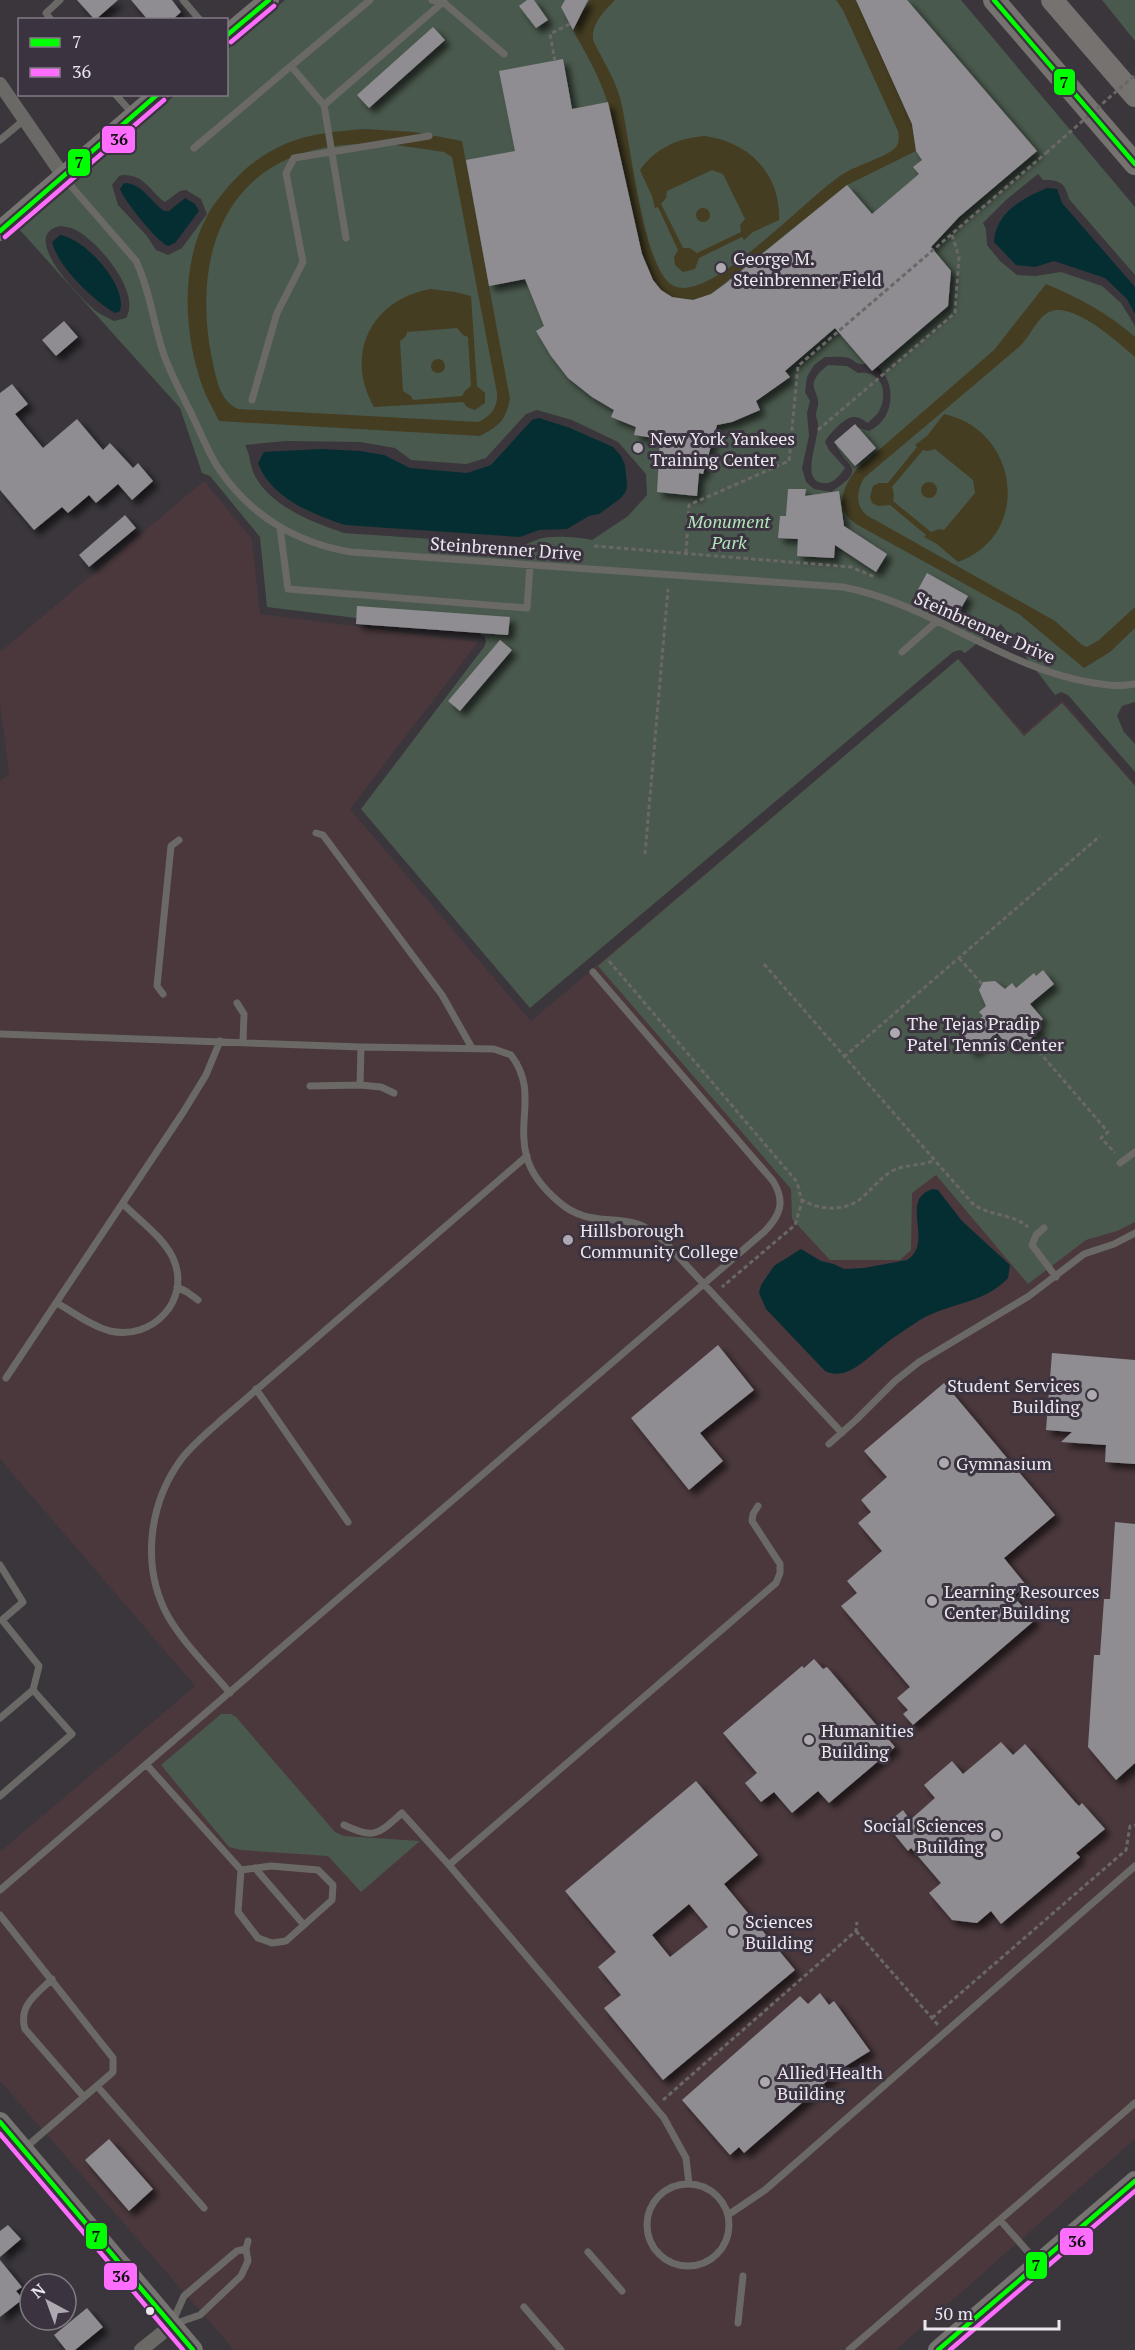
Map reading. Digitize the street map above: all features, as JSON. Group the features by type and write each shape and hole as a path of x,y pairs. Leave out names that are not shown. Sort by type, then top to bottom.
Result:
{"main road":[{"path":"994,0 1135,164"},
{"path":"1052,0 1135,96"}],"street":[{"path":"228,34 269,0"},
{"path":"0,84 64,177"},
{"path":"0,231 157,96"},
{"path":"0,2122 194,2350"},
{"path":"939,2350 1134,2182"},
{"path":"141,2350 172,2325"}],"lane":[{"path":"50,18 46,13 60,0"},
{"path":"183,0 198,18"},
{"path":"194,148 370,0"},
{"path":"432,0 443,1 504,54"},
{"path":"324,105 443,1"},
{"path":"291,66 324,105 346,238"},
{"path":"117,96 135,116"},
{"path":"0,140 24,120"},
{"path":"252,400 277,313 303,262 286,173 294,158 429,136"},
{"name":"Steinbrenner Drive","path":"64,177 136,261 142,274 162,351 218,468 261,516 280,528 322,547 351,552 843,587 894,602 1025,664 1064,678 1106,685 1135,684"},
{"path":"280,528 288,590 527,608 530,565"},
{"path":"902,652 936,622"},
{"path":"316,833 323,835 442,995 472,1048"},
{"path":"163,994 157,986 171,846 179,840"},
{"path":"0,1890 770,1227 781,1206 780,1193 773,1181 593,972"},
{"path":"237,1003 244,1014 243,1042"},
{"path":"0,1034 361,1047 472,1048 494,1049 511,1055 521,1071 526,1089 527,1156 538,1179 561,1204 581,1216 631,1222 652,1231 842,1433"},
{"path":"6,1378 206,1076 220,1041"},
{"path":"360,1085 361,1047"},
{"path":"310,1086 360,1085 381,1087 394,1093"},
{"path":"1121,1162 1135,1152"},
{"path":"230,1693 183,1639 162,1603 153,1574 153,1532 158,1507 181,1460 193,1446 256,1389 527,1156"},
{"path":"57,1303 109,1331 126,1332 143,1329 157,1322 170,1309 177,1287 177,1272 172,1256 123,1204"},
{"path":"1044,1228 1036,1235 1032,1245 1056,1277"},
{"path":"829,1444 895,1381 914,1367 1029,1296 1092,1250 1114,1244 1135,1233"},
{"path":"177,1287 198,1300"},
{"path":"256,1389 348,1522"},
{"path":"449,1865 776,1583 780,1573 780,1564 772,1549 753,1526 753,1514 758,1506"},
{"path":"0,1565 22,1602 2,1620 39,1666 33,1690 0,1718"},
{"path":"0,1796 72,1734 33,1690"},
{"path":"146,1764 241,1870 238,1912 258,1938 272,1943 286,1941 332,1900 333,1885 318,1870 271,1866 241,1870"},
{"path":"344,1825 361,1833 380,1833 402,1812 664,2118 686,2158 689,2184"},
{"path":"728,2215 765,2190 1135,1866"},
{"path":"255,1868 304,1924"},
{"path":"0,1915 113,2058 113,2072 23,2149"},
{"path":"52,1978 26,2006 22,2018 25,2029 84,2097"},
{"path":"97,2086 204,2208"},
{"path":"849,2350 1135,2103"},
{"path":"689,2184 702,2186 714,2193 728,2215 729,2228 726,2241 708,2260 695,2265 682,2265 669,2261 658,2253 647,2228 651,2208 664,2192 676,2186 689,2184"},
{"path":"1000,2220 1039,2264"},
{"path":"172,2325 200,2315 218,2301 241,2276 248,2261 246,2249 248,2241"},
{"path":"172,2325 184,2295 237,2251 246,2249"},
{"path":"588,2252 622,2291"},
{"path":"738,2323 743,2276"},
{"path":"524,2307 561,2350"}],"path":[{"path":"555,61 550,34 570,24"},
{"path":"686,553 689,505 789,461 798,366 1135,75"},
{"path":"818,430 956,313 959,257 952,235"},
{"path":"594,546 851,567 874,578"},
{"path":"645,854 668,589"},
{"path":"844,1057 1100,836"},
{"path":"959,958 982,984"},
{"path":"764,964 977,1208 1015,1218 1036,1235"},
{"path":"1029,1041 1108,1132 1101,1138 1121,1162"},
{"path":"801,1199 819,1208 843,1206 857,1201 890,1172 903,1166 934,1160"},
{"path":"932,2018 1126,1850 1130,1826 1135,1825"},
{"path":"655,2108 856,1931 857,1922"},
{"path":"856,1931 945,2032"}],"shaded area":[{"name":"Hillsborough Community College","path":"204,481 252,539 260,614 478,642 350,809 531,1021 959,659 1024,733 1062,700 1135,784 1135,2139 896,2350 234,2350 0,2081 0,1852 195,1686 0,1459 0,781 9,774 0,702 0,652"}],"green space":[{"name":"Monument Park","path":"285,0 961,0 1135,207 1135,275 1069,199 1066,189 1060,183 1043,180 1038,174 1007,199 983,223 986,229 987,245 1000,261 1017,275 1036,276 1061,272 1102,286 1121,303 1135,326 1135,702 1122,706 1117,716 1124,732 1135,744 1135,772 1068,695 1061,692 1055,695 1001,624 965,653 960,650 953,652 530,1008 361,809 484,647 485,637 478,633 267,607 260,537 210,476 202,473 180,408 19,229 174,96 228,96 228,49","holes":["119,176 137,178 147,184 165,202 180,191 186,190 201,199 207,214 182,248 168,255 156,250 147,236 118,205 112,185","60,226 72,228 83,235 105,255 115,268 128,295 129,307 126,318 114,321 97,312 79,295 57,268 49,254 46,242 49,232","825,357 849,358 859,364 875,365 885,375 891,393 888,411 877,426 869,431 854,426 835,442 852,472 850,477 831,492 814,489 806,482 802,468 809,436 807,413 810,401 805,392 807,377 814,365","537,410 572,420 618,442 646,474 647,495 628,516 592,540 551,537 521,545 344,533 319,524 282,505 262,487 255,476 245,445 286,441 360,442 395,448 411,460 466,464 486,458 526,414"]},
{"path":"1102,0 1135,0 1135,41"},
{"path":"828,365 847,366 858,373 873,375 882,385 883,398 878,413 868,423 857,417 849,418 839,425 827,439 825,442 829,450 845,468 829,483 822,483 812,475 811,467 818,431 816,415 818,403 814,382 819,373"},
{"name":"The Tejas Pradip Patel Tennis Center","path":"958,659 1024,736 1062,703 1135,786 1135,1222 1117,1231 1086,1240 1028,1284 936,1175 912,1193 911,1250 900,1260 830,1260 792,1219 791,1189 598,966"},
{"path":"221,1714 231,1714 236,1717 335,1832 344,1836 420,1841 361,1892 328,1856 241,1850 229,1847 161,1765"}],"sand":[{"path":"590,0 615,0 596,23 593,40 612,76 620,98 638,199 653,253 662,273 672,285 689,287 711,279 736,263 834,181 850,170 886,154 897,146 898,131 843,10 836,0 855,0 858,4 912,124 916,151 847,185 711,294 692,300 672,297 660,289 651,276 643,256 607,101 573,30"},
{"path":"365,129 414,132 462,141 510,399 501,422 480,436 219,421 205,392 192,347 188,302 192,258 208,214 233,181 268,152 305,137","holes":["382,143 444,152 452,157 497,393 495,407 490,414 478,422 238,409 226,400 219,387 212,359 207,326 206,293 210,261 219,231 233,204 254,181 280,163 322,148"]},
{"path":"705,136 735,145 759,163 774,188 779,220 753,232 744,240 742,237 699,258 695,269 683,272 675,265 674,257 678,250 658,207 655,208 640,170 646,162 668,145","holes":["712,170 723,174 745,219 740,225 741,232 697,253 690,248 683,248 661,204 666,198 667,191"]},
{"path":"700,208 706,208 710,215 706,222 700,222 696,218 696,212"},
{"path":"1046,284 1093,307 1125,328 1135,337 1135,357 1088,320 1067,311 1050,311 1040,319 1019,347 864,478 858,498 860,508 868,516 1055,621 1087,647 1099,640 1135,607 1135,628 1110,652 1084,668 1019,614 856,524 843,508 844,490 857,469 994,350"},
{"path":"430,289 471,296 477,386 485,393 485,403 475,410 467,407 463,402 374,407 365,387 362,368 363,350 378,317 409,295","holes":["457,328 468,337 471,386 462,396 413,400 403,391 400,341 407,332"]},
{"path":"435,359 441,359 445,366 441,373 435,373 431,369 431,363"},
{"path":"944,414 969,424 988,440 1001,461 1007,484 1006,508 998,530 982,549 958,562 937,544 924,537 926,535 890,505 878,506 872,503 870,497 873,486 888,483 917,447 915,445 927,436","holes":["935,449 973,480 975,493 944,530 931,532 893,501 892,487 923,450"]},
{"path":"926,482 932,482 937,490 935,496 926,498 921,493 921,487"}],"water":[{"path":"124,183 141,189 164,211 169,211 185,198 195,204 199,211 175,243 168,246 149,229 128,202 120,189"},
{"path":"1047,188 1057,189 1062,203 1135,287 1135,314 1127,299 1105,278 1054,261 1035,267 1016,265 994,242 999,223 1005,215 1020,202"},
{"path":"60,235 81,244 102,264 117,289 121,300 120,311 115,313 106,307 78,282 61,262 52,242"},
{"path":"539,418 570,428 613,447 625,465 627,485 621,498 599,514 589,516 567,529 539,530 520,537 345,525 319,516 294,503 272,486 258,463 264,452 322,449 384,455 410,468 467,473 491,465 532,420"},
{"path":"933,1189 938,1190 962,1221 1010,1265 1008,1278 987,1294 925,1317 857,1367 833,1374 825,1371 766,1309 759,1293 761,1285 774,1266 801,1249 821,1261 844,1269 864,1268 907,1260 915,1252 918,1243 918,1202 923,1194"}],"building":[{"path":"77,0 118,0 97,18 93,18"},
{"path":"131,0 172,0 181,12 174,18 146,18"},
{"path":"527,0 534,0 548,20 536,28 519,6"},
{"path":"565,0 588,0 573,30 561,7"},
{"path":"856,0 907,0 1037,151 959,217 931,247 951,271 948,306 872,371 835,328 785,371 790,377 756,401 760,410 732,422 717,425 703,474 699,473 697,496 657,492 660,439 634,435 636,427 611,417 614,410 592,397 568,378 536,331 544,326 525,279 489,286 466,160 515,151 499,71 563,59 572,109 608,102 642,254 653,280 661,290 672,297 693,300 711,294 725,284 847,185 872,214 919,174 913,167 922,160 916,151 912,124"},
{"path":"433,27 445,40 369,108 357,95"},
{"path":"64,321 78,337 56,356 42,340"},
{"path":"12,384 28,404 15,414 43,448 77,419 103,450 110,443 133,468 138,463 153,481 132,500 118,484 96,503 89,495 68,513 62,507 34,530 0,490 0,393"},
{"path":"855,424 876,448 855,466 834,442"},
{"path":"788,489 806,489 805,496 839,491 844,526 887,554 876,572 835,545 834,558 797,556 798,539 778,538 780,516 786,516"},
{"path":"125,515 136,528 89,567 79,555"},
{"path":"927,573 968,596 955,619 915,595"},
{"path":"357,606 510,617 508,635 356,624"},
{"path":"500,640 512,650 460,711 448,701"},
{"path":"1043,970 1054,984 1030,1004 1043,1019 1037,1024 1041,1029 1021,1048 1016,1042 1010,1048 997,1033 973,1053 959,1037 983,1016 979,1012 986,1006 979,990 983,982 995,981 1005,989 1012,983 1016,988 1034,973 1036,976"},
{"path":"718,1345 754,1390 700,1433 723,1461 689,1490 631,1418"},
{"name":"Student Services Building","path":"1052,1353 1135,1360 1135,1464 1105,1462 1106,1445 1061,1442 1072,1432 1046,1430"},
{"name":"Learning Resources Center Building","path":"944,1383 1055,1515 1004,1558 1026,1585 1013,1596 1035,1620 913,1725 903,1714 908,1710 897,1698 910,1687 841,1606 857,1593 847,1581 882,1551 858,1523 871,1512 861,1500 887,1477 864,1451"},
{"path":"1115,1522 1135,1524 1135,1763 1116,1780 1088,1747 1094,1655 1100,1655 1104,1599 1110,1599"},
{"name":"Humanities Building","path":"814,1659 823,1669 827,1667 895,1747 829,1803 818,1791 792,1813 774,1792 761,1802 745,1783 757,1773 723,1733 802,1666 804,1668"},
{"name":"Social Sciences Building","path":"1001,1742 1013,1755 1025,1744 1075,1802 1079,1806 1082,1803 1105,1829 1076,1853 1080,1857 1001,1924 991,1911 977,1923 952,1920 929,1893 941,1883 911,1848 908,1851 886,1824 903,1810 910,1820 935,1798 924,1785 952,1761 963,1774"},
{"name":"Sciences Building","path":"696,1781 758,1855 724,1884 795,1970 663,2080 604,2008 621,1995 598,1967 616,1952 565,1891","holes":["689,1904 708,1927 670,1957 652,1935"]},
{"name":"Allied Health Building","path":"820,1993 829,2005 834,2001 870,2051 841,2069 744,2153 739,2147 730,2155 682,2100 800,1996 808,2004"},
{"path":"109,2139 153,2189 129,2211 85,2160"},
{"path":"8,2225 21,2239 0,2257 0,2231"},
{"path":"0,2260 18,2282 16,2291 18,2303 0,2317"},
{"path":"87,2308 103,2327 75,2350 66,2350 54,2335 58,2332 78,2332 78,2315"}],"transit line":[{"name":"7","path":"228,34 269,0"},
{"name":"7","path":"994,0 1135,164"},
{"name":"36","path":"231,42 274,6"},
{"name":"7","path":"0,231 156,96"},
{"name":"36","path":"5,237 164,100"},
{"name":"7","path":"0,2122 193,2350"},
{"name":"36","path":"0,2134 183,2350"},
{"name":"7","path":"938,2350 1135,2181"},
{"name":"36","path":"950,2350 1135,2191"}],"place":[{"name":"George M. Steinbrenner Field","path":"721,268"},
{"name":"New York Yankees Training Center","path":"638,448"},
{"name":"The Tejas Pradip Patel Tennis Center","path":"895,1033"},
{"name":"Hillsborough Community College","path":"568,1240"},
{"name":"Student Services Building","path":"1092,1395"},
{"name":"Gymnasium","path":"944,1463"},
{"name":"Learning Resources Center Building","path":"932,1601"},
{"name":"Humanities Building","path":"809,1740"},
{"name":"Social Sciences Building","path":"996,1835"},
{"name":"Sciences Building","path":"733,1931"},
{"name":"Allied Health Building","path":"765,2082"}]}
